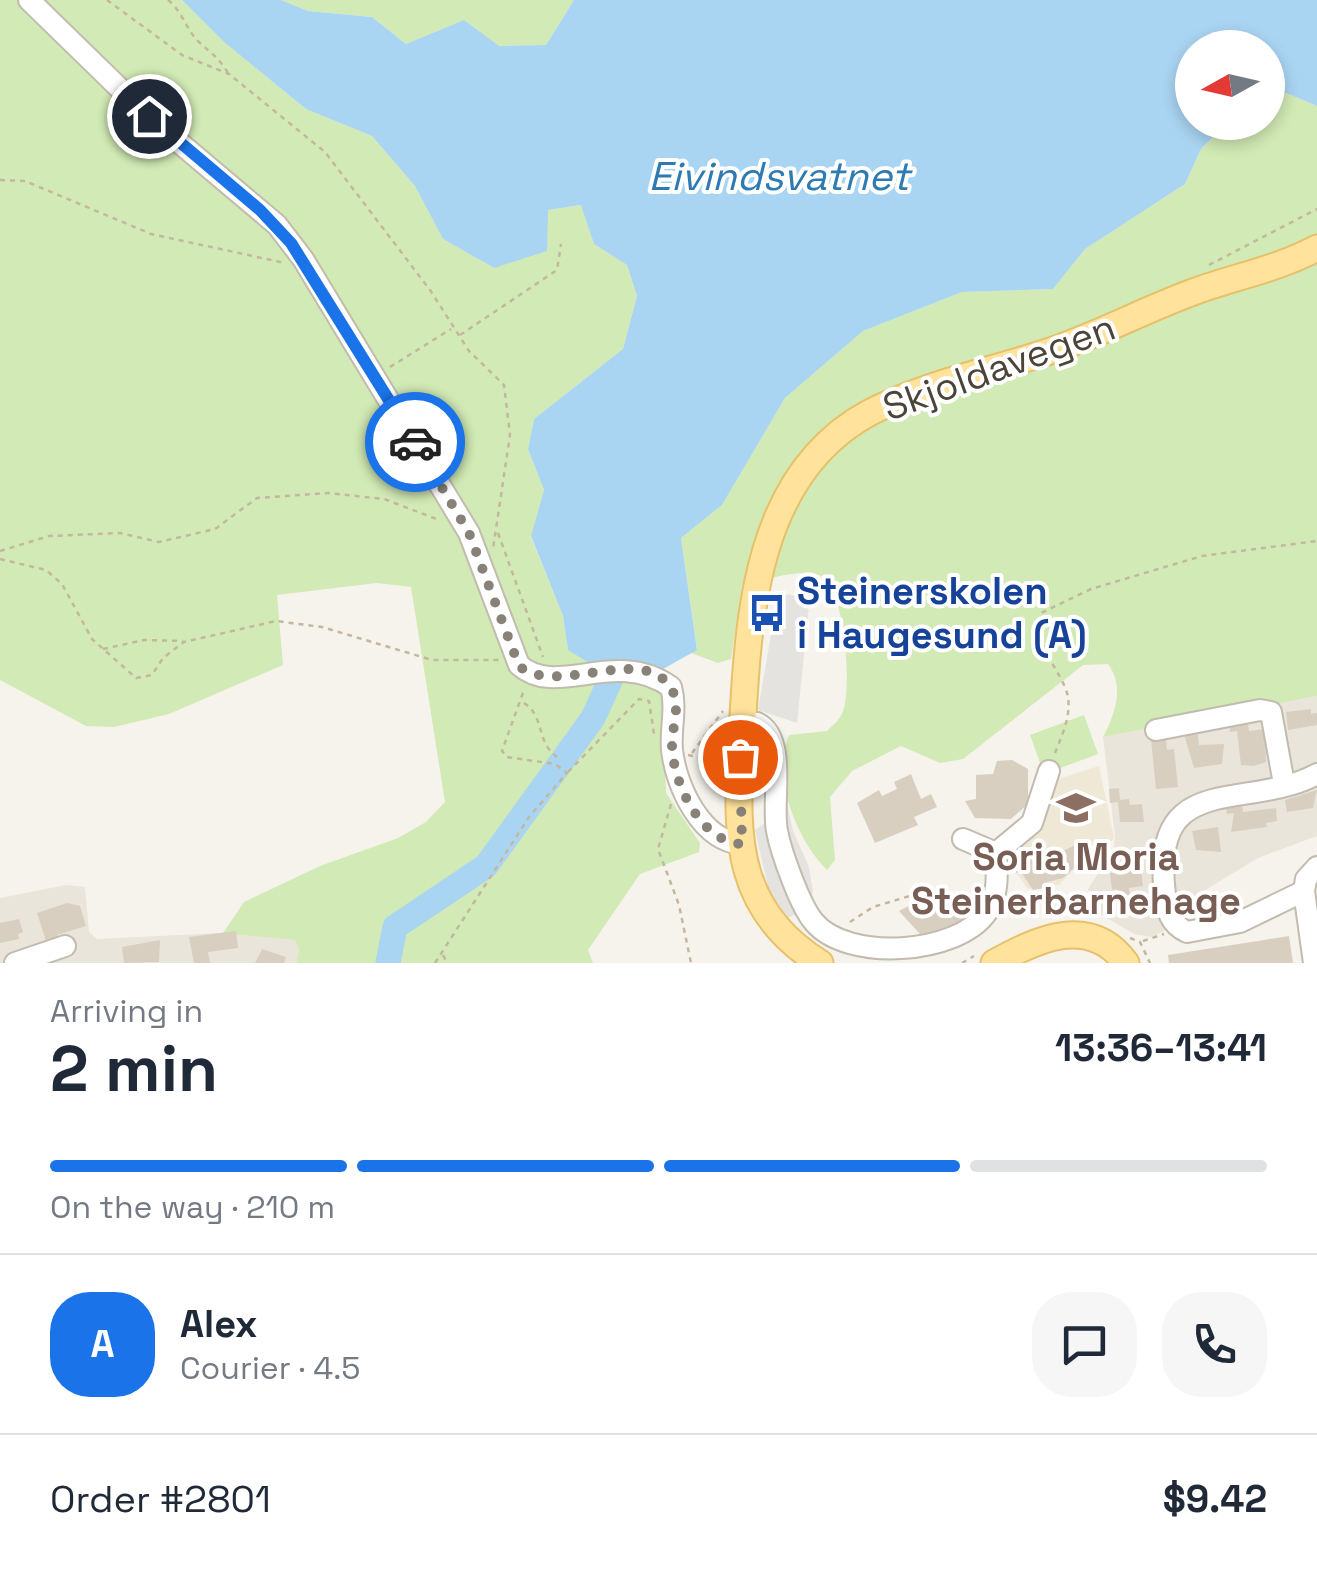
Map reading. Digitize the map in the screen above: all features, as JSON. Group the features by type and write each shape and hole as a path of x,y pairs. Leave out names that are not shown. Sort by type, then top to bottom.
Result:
{"main road":[{"name":"Skjoldavegen","path":"820,963 788,941 760,908 736,844 736,713 758,573 766,544 808,466 847,426 896,401 1079,341 1195,291 1274,268 1317,248"},
{"path":"994,963 1042,938 1080,934 1133,953"}],"street":[{"path":"30,0 149,116 276,225 306,263 469,533 520,664 548,678 624,668 658,678 672,687 676,704 674,757 679,779 706,828 736,844"},
{"path":"1156,730 1260,710 1271,712 1284,784"},
{"path":"736,713 758,723 770,736 777,833 811,919 834,936 881,948 934,944 956,938 988,912 994,896 996,853 1032,823 1049,771"},
{"path":"1176,926 1167,908 1164,858 1170,832 1183,811 1209,799 1317,774"},
{"path":"963,840 996,853"},
{"path":"1153,864 1160,911 1176,926 1206,931 1240,922 1304,891"},
{"path":"1314,963 1304,891 1306,879 1317,867"},
{"path":"16,963 65,946"}],"path":[{"path":"107,0 182,56 229,74 324,152 430,290 458,336 504,385 510,435 498,532 485,577"},
{"path":"168,0 179,9 197,40 217,53 229,74"},
{"path":"0,180 26,181 152,234 270,261 306,263"},
{"path":"1208,266 1317,209"},
{"path":"458,336 556,270 561,244"},
{"path":"376,376 452,328"},
{"path":"0,551 48,536 120,533 159,542 215,529 257,498 328,493 384,499 440,520"},
{"path":"498,532 548,678"},
{"path":"1049,771 1068,718 1068,702 1040,634 1041,613 1092,589 1202,556 1317,542"},
{"path":"0,559 46,570 62,584 92,639 127,673 144,678 184,642"},
{"path":"103,650 144,640 184,642 261,623 290,622 432,660 520,664 522,702 502,751 508,758 555,764 566,773"},
{"path":"435,963 529,817 633,703 644,698 649,701 658,748 674,757"},
{"path":"522,702 539,719 546,748 556,756 555,764"},
{"path":"722,792 714,790 708,782 719,761 692,754 736,713"},
{"path":"679,779 658,849 679,905 691,963"},
{"path":"834,936 873,908 913,895"},
{"path":"1133,953 1176,926"},
{"path":"442,953 447,963"}],"shaded area":[{"path":"778,594 810,596 797,723 758,710"},
{"path":"1317,696 1317,836 1258,858 1202,892 1178,911 1171,927 1152,937 1134,934 1097,912 1088,889 1114,848 1115,836 1103,737"},
{"path":"758,733 785,794 793,831 809,867 813,892 806,909 788,918 769,891 755,830 765,823 766,767"},
{"name":"Soria Moria Steinerbarnehage","path":"1099,766 1114,838 1103,850 1085,858 1059,885 1028,889 1007,860 1033,837 1055,780"},
{"path":"66,885 85,887 89,932 97,939 240,932 295,940 299,949 296,963 0,963 0,898"}],"green space":[{"path":"0,0 182,0 224,42 306,109 372,136 415,186 443,239 494,268 547,210 582,205 594,244 627,265 637,296 623,349 534,419 528,449 544,490 531,537 563,616 568,650 663,669 666,793 700,843 699,852 640,874 588,950 593,963 296,963 299,949 295,940 223,933 244,902 320,866 398,838 426,822 445,802 411,587 377,583 277,595 283,665 169,714 114,727 86,726 0,680"},
{"path":"281,0 574,0 546,45 498,46 464,20 406,44 372,17 308,11"},
{"path":"1285,93 1317,106 1317,696 1103,737 1114,710 1116,682 1108,664 1083,665 963,759 940,763 901,746 852,771 830,797 835,860 827,870 797,825 783,770 789,735 827,731 842,714 846,662 835,597 828,582 810,573 742,585 731,659 718,663 691,653 697,649 681,538 722,505 785,398 863,331 962,292 1053,289 1085,249 1185,184 1201,149 1210,140 1285,140"},
{"path":"1084,715 1098,754 1044,774 1030,735"}],"water":[{"name":"Eivindsvatnet","path":"182,0 281,0 308,11 372,17 406,44 464,20 499,46 546,45 574,0 1317,0 1317,106 1285,93 1285,30 1175,30 1175,140 1210,140 1201,149 1185,184 1085,249 1053,289 962,292 863,331 785,398 722,505 681,538 697,650 663,669 631,663 596,667 568,650 563,616 531,536 544,490 528,449 534,419 623,349 637,296 627,265 594,244 581,205 548,210 547,251 494,268 443,239 415,186 372,136 306,109 224,42"}],"building":[{"path":"1311,709 1311,714 1317,713 1317,725 1288,730 1286,712"},
{"path":"1247,718 1249,731 1265,729 1266,762 1254,766 1241,765 1237,731 1230,732 1229,721"},
{"path":"1197,729 1199,745 1224,744 1222,764 1194,768 1183,731"},
{"path":"1166,738 1167,750 1174,749 1178,787 1156,789 1151,739"},
{"path":"1012,760 1028,769 1028,804 1011,819 975,818 965,801 976,799 976,775 993,774 997,761"},
{"path":"911,774 921,799 931,794 937,807 914,817 918,825 875,843 857,803 879,790 882,796 897,789 894,782"},
{"path":"1119,788 1120,800 1129,799 1130,805 1142,804 1144,822 1120,822 1118,802 1110,803 1109,789"},
{"path":"1317,790 1313,808 1287,812 1285,800"},
{"path":"1241,799 1243,812 1276,808 1277,821 1266,823 1267,827 1231,832 1234,813 1227,814 1225,802"},
{"path":"1218,827 1221,852 1196,850 1192,831"},
{"path":"1076,845 1085,858 1063,878 1044,883 1044,888 1033,890 1021,872 1016,873 1017,859 1033,854 1038,862"},
{"path":"1141,870 1143,886 1129,888 1130,895 1118,896 1117,889 1112,890 1110,873"},
{"path":"949,895 980,903 973,918 942,933 920,934 899,911 920,900 939,905"},
{"path":"67,903 80,906 86,926 57,935 60,943 48,947 37,913"},
{"path":"19,919 23,932 18,934 19,939 0,943 0,923"},
{"path":"236,931 238,948 208,952 210,963 194,963 189,937"},
{"path":"1289,936 1293,963 1169,963 1168,955"},
{"path":"160,940 159,962 124,963 122,947"},
{"path":"262,949 286,957 284,963 255,963"}],"waterway":[{"path":"388,963 395,927 486,866 593,718 614,672"}],"way so far":[{"path":"415,442 469,533 495,611 519,666 539,678 624,668 658,678 672,687 676,704 672,748 679,779 706,828 730,844 742,844 740,757"}],"place":[{"name":"Steinerskolen i Haugesund (A)","path":"767,613"},
{"name":"Soria Moria Steinerbarnehage","path":"1076,808"}],"route":[{"path":"149,116 260,210 291,243 318,279 415,442"}]}
